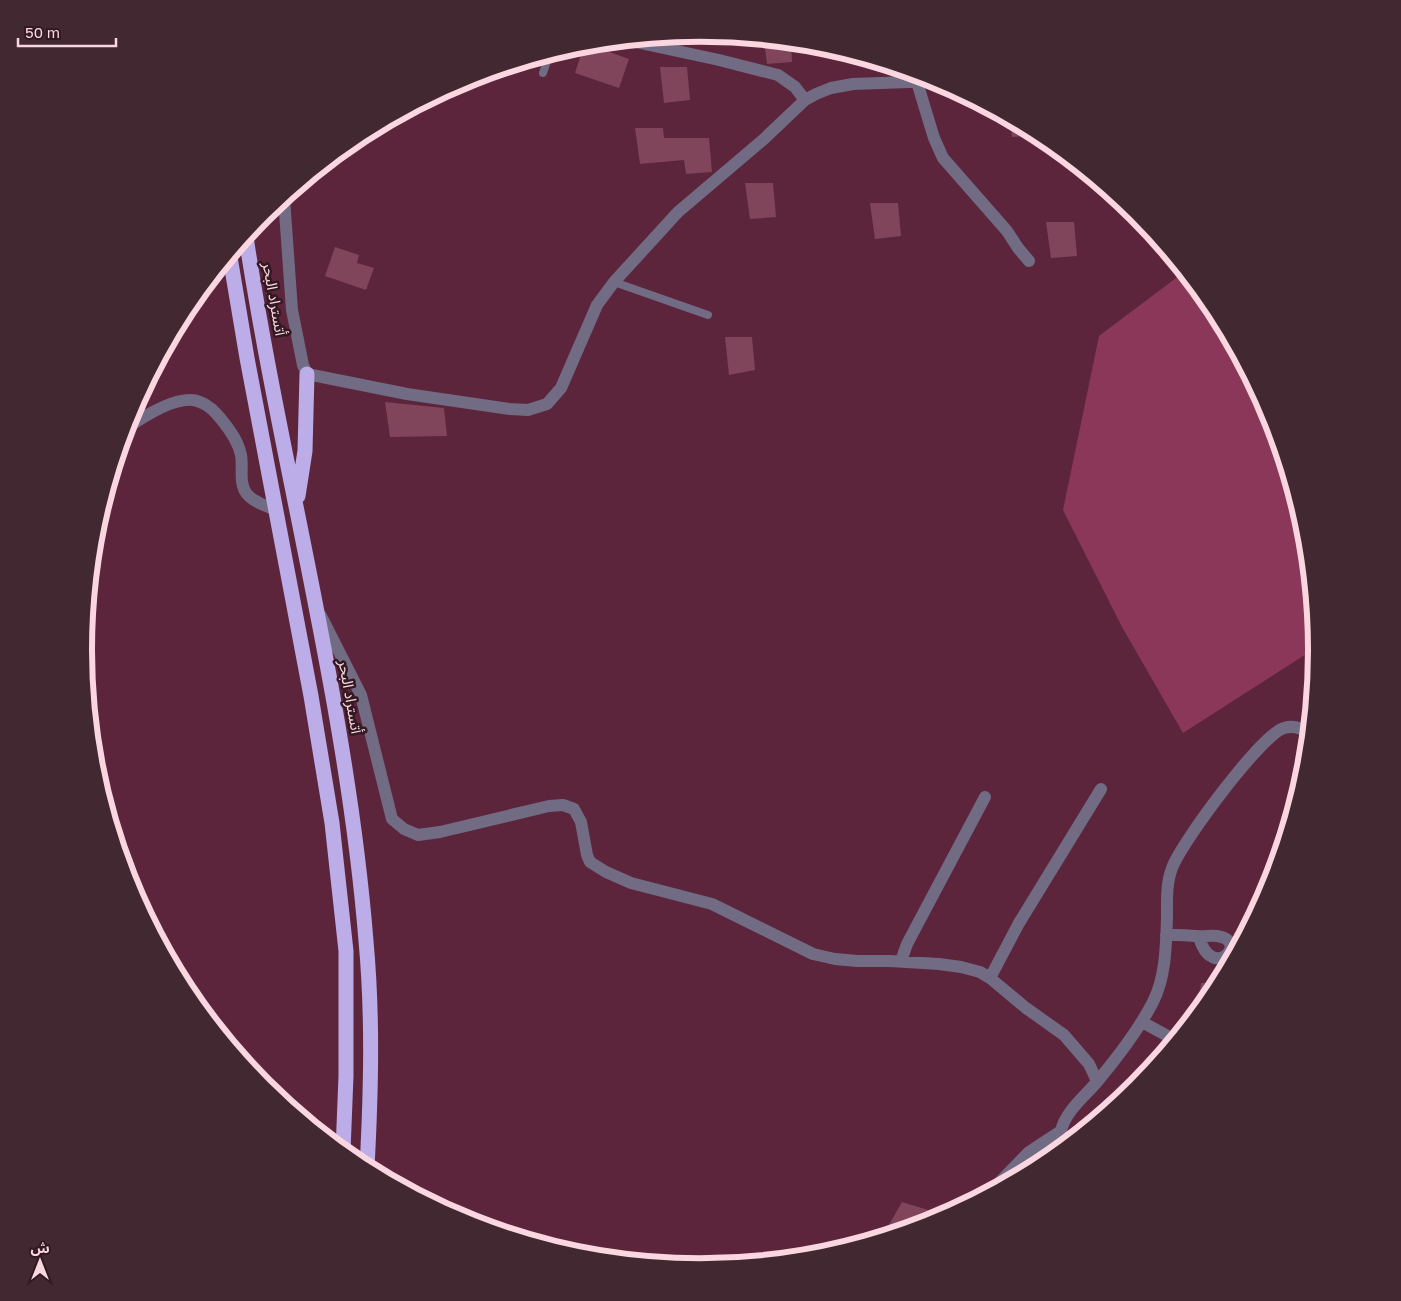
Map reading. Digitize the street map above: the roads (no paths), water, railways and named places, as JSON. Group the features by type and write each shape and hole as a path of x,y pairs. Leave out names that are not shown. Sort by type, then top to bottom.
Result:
{"highway":[{"name":"أتستراد البحر","path":"247,245 272,386 316,607 344,765 366,940 370,1005 371,1080 367,1159"},
{"path":"231,264 311,696 332,823 345,941 347,1032 343,1142"},
{"path":"296,507 304,451 307,374"}],"street":[{"path":"650,45 767,71 788,81 806,100"},
{"path":"285,208 292,310 300,356 307,374 407,394 528,410 547,404 562,388 597,305 614,282 678,212 764,139 806,100 831,88 853,84 915,82"},
{"path":"917,83 934,138 944,158 1008,231 1029,261"},
{"path":"138,421 147,415 188,399 200,402 212,410 232,432 241,454 242,486 249,496 257,503 276,510"},
{"path":"316,607 361,695 392,820 404,829 418,835 440,832 549,806 563,805 574,809 581,822 590,862 606,872 631,883 712,904 813,954 857,961 901,961 960,967 980,972 1026,1008 1064,1034 1088,1064 1098,1081"},
{"path":"1006,1176 1029,1152 1061,1131 1068,1115 1098,1081 1142,1022 1153,1001 1161,979 1166,936 1168,882 1172,867 1186,842 1203,817 1264,743 1276,732 1292,727 1303,730"},
{"path":"990,978 1019,923 1100,789"},
{"path":"901,961 907,944 985,797"},
{"path":"1166,936 1178,934 1199,937"},
{"path":"1142,1022 1170,1037"},
{"path":"1061,1131 1064,1138"}],"lane":[{"path":"543,73 546,62"},
{"path":"614,282 708,315"}]}
